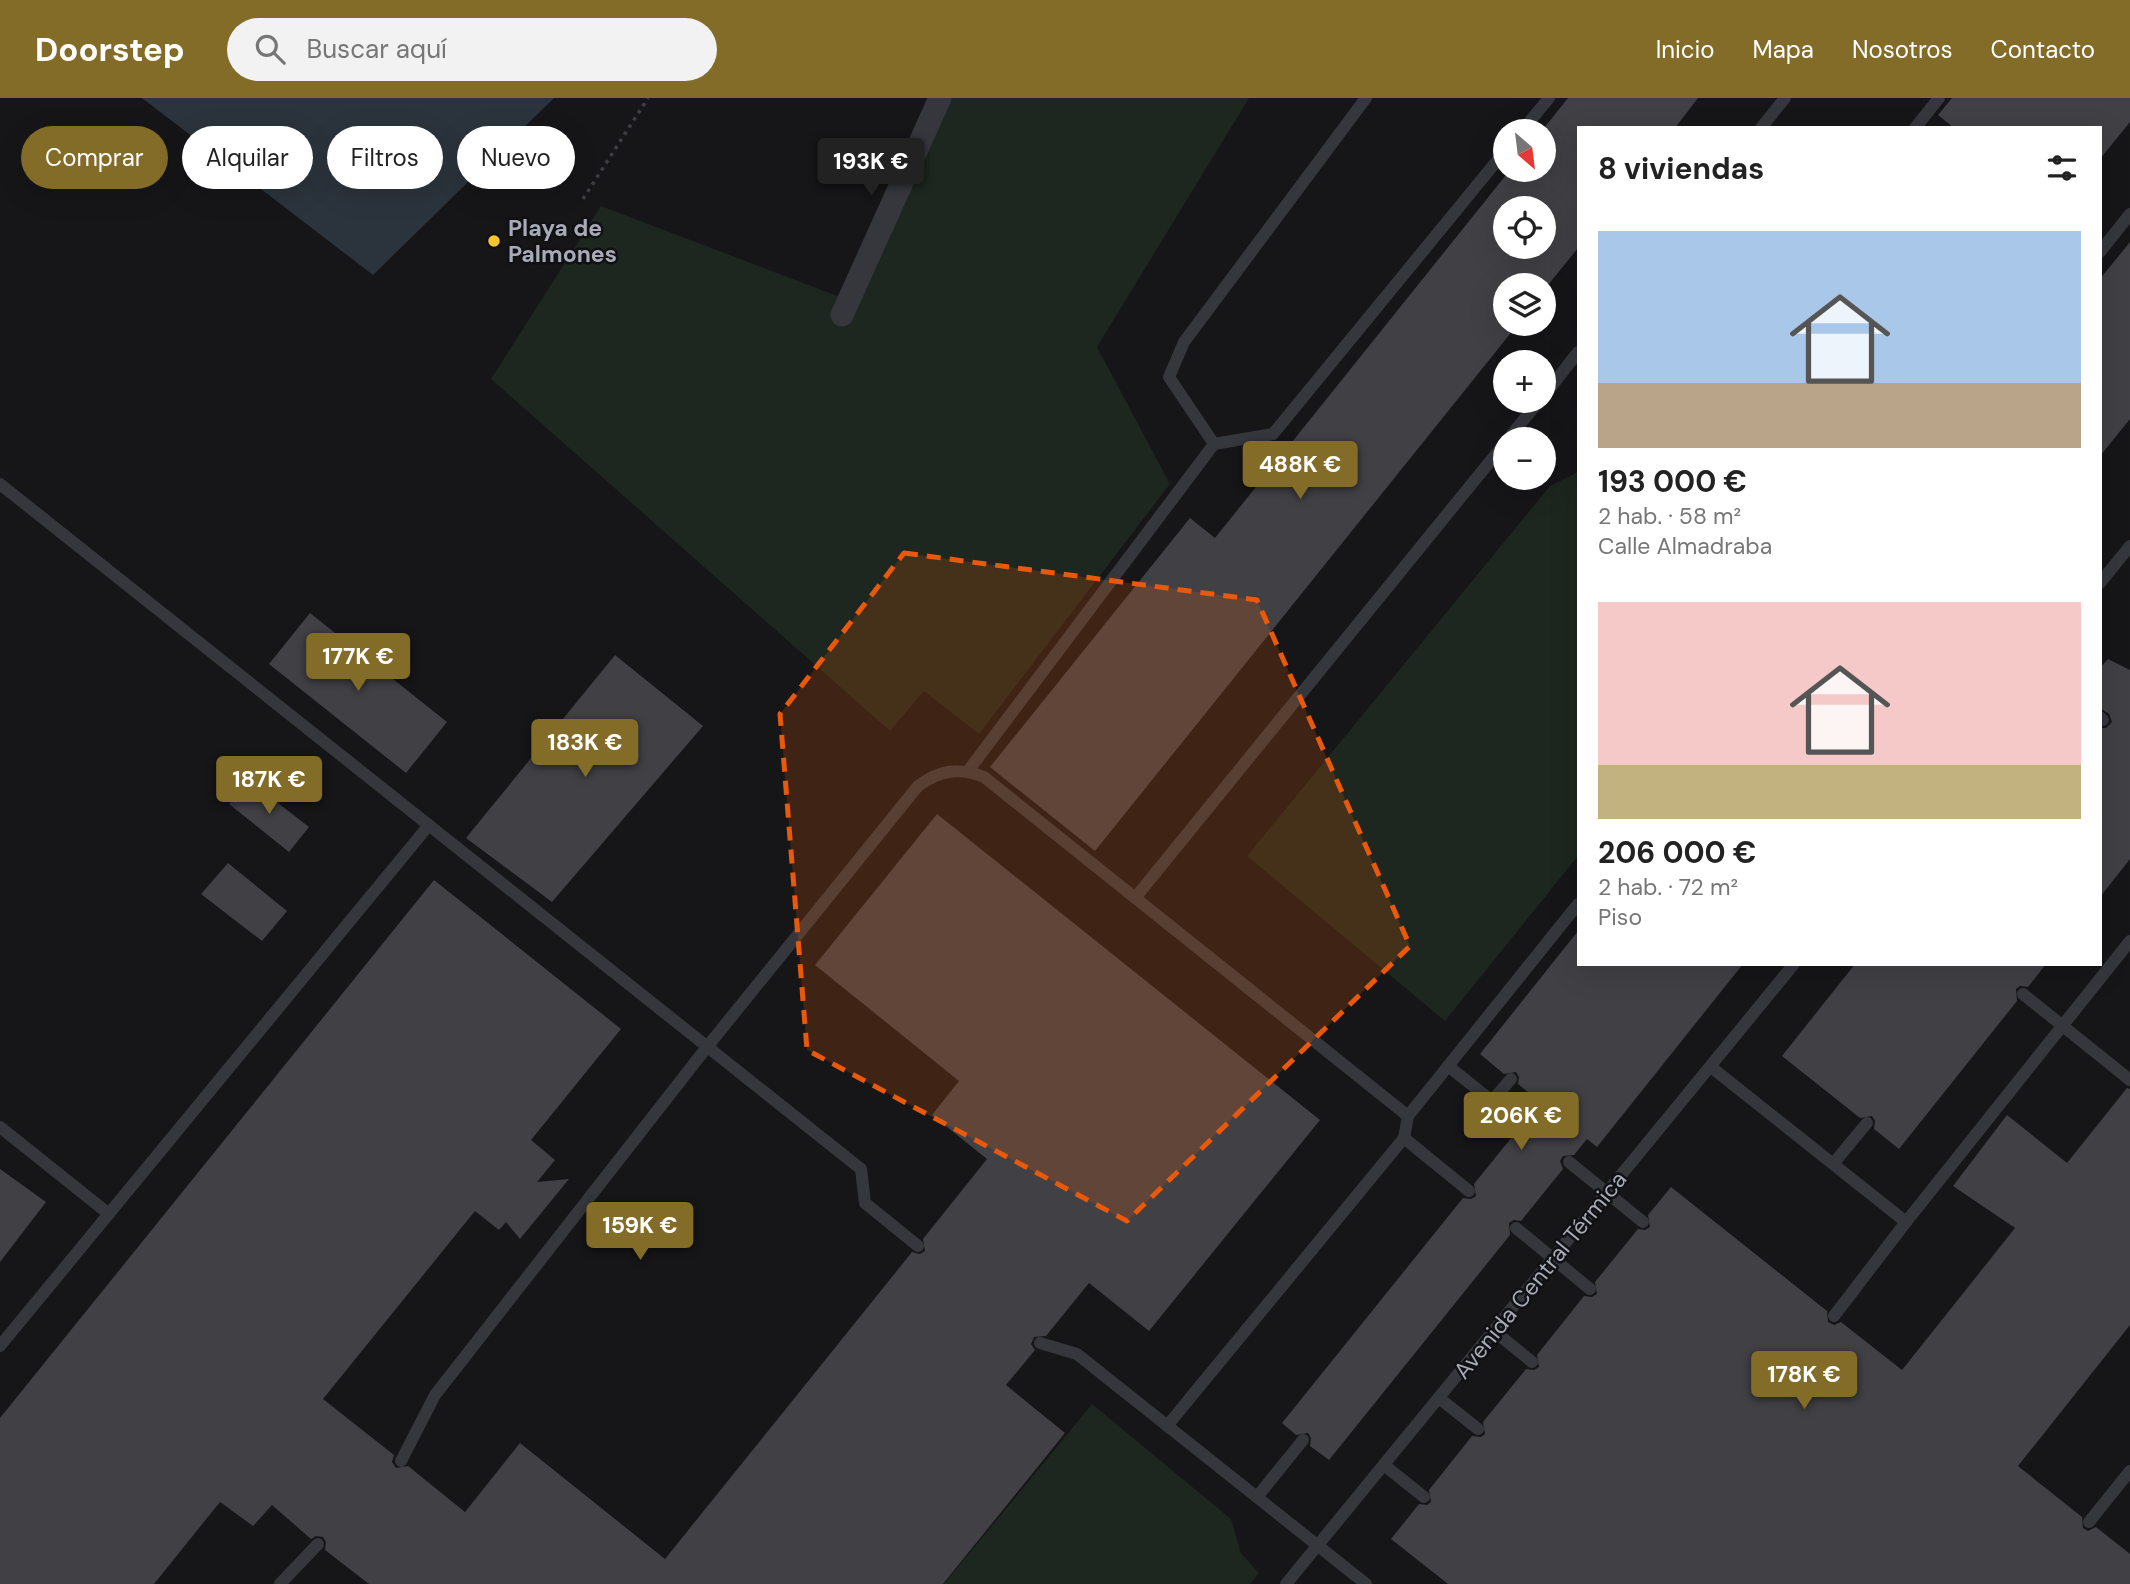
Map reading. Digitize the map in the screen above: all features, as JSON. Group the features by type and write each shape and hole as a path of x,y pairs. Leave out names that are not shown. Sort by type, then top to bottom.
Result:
{"street":[{"path":"842,315 940,98"}],"lane":[{"path":"1213,444 1169,377 1184,342 1366,98"},
{"path":"1532,119 1549,98"},
{"path":"1763,126 1785,98"},
{"path":"1917,126 1939,98"},
{"path":"968,771 1213,444 1273,434 1493,166"},
{"path":"2102,249 2130,214"},
{"path":"1556,380 1577,353"},
{"path":"1518,427 1529,413"},
{"path":"1135,898 1493,457"},
{"path":"0,484 861,1169 865,1203 918,1246"},
{"path":"2102,580 2130,545"},
{"path":"401,1461 435,1395 707,1047 918,786 933,775 968,771 984,777 1408,1116"},
{"path":"0,1346 429,825"},
{"path":"1167,1426 1404,1138 1408,1116 1577,905"},
{"path":"1834,1316 2130,941"},
{"name":"Avenida Central Térmica","path":"1286,1584 1792,966"},
{"path":"2023,993 2130,1080"},
{"path":"1448,1066 1522,1125"},
{"path":"1711,1067 1906,1222"},
{"path":"1492,1101 1511,1079"},
{"path":"1833,1164 1867,1123"},
{"path":"0,1127 109,1214"},
{"path":"1404,1138 1469,1191"},
{"path":"1569,1162 1643,1222"},
{"path":"1516,1228 1590,1289"},
{"path":"1494,1331 1532,1362"},
{"path":"1040,1343 1077,1354 1366,1584"},
{"path":"1439,1398 1478,1429"},
{"path":"1257,1497 1303,1440"},
{"path":"1384,1465 1424,1497"},
{"path":"2089,1522 2130,1471"},
{"path":"280,1584 318,1544"}],"path":[{"path":"583,199 648,98"}],"highlighted area":[{"path":"904,553 1257,600 1410,946 1127,1221 807,1050 780,714"}],"shaded area":[{"path":"142,98 554,98 525,126 457,126 457,189 461,189 373,275 261,189 313,189 313,126 182,126 182,129"},
{"path":"936,98 1249,98 1097,347 1170,484 979,734 924,691 890,731 491,379 601,206 840,297"},
{"path":"1577,472 1577,857 1445,1021 1247,856 1547,490 1556,490 1556,483"},
{"path":"1092,1404 1231,1519 1241,1553 1259,1573 1250,1584 944,1584"}],"building":[{"path":"1568,98 1698,98 1677,126 1577,126 1577,249 1556,275 1556,273 1493,273 1493,336 1508,336 1497,350 1493,350 1493,355 1095,851 990,767 1190,518 1215,538 1500,182 1556,182 1556,119 1551,119"},
{"path":"1952,98 2130,98 2130,122 2102,157 2102,126 1952,126 1938,115"},
{"path":"2130,242 2130,419 2102,454 2102,277"},
{"path":"310,613 447,722 406,773 269,664"},
{"path":"615,655 703,726 552,902 466,838"},
{"path":"2108,659 2130,670 2130,859 2102,894 2102,728 2112,722 2109,714 2102,709 2102,666"},
{"path":"248,780 309,827 289,852 229,804"},
{"path":"937,814 1320,1120 1149,1331 1089,1283 1046,1336 1034,1337 1031,1344 1035,1350 1006,1385 1065,1433 943,1584 369,1584 325,1550 326,1542 323,1537 316,1536 311,1539 272,1505 253,1526 220,1502 154,1584 0,1584 0,1418 434,880 621,1029 531,1140 555,1160 537,1182 569,1179 520,1239 506,1222 499,1230 475,1211 323,1399 394,1455 392,1462 396,1468 408,1466 465,1512 520,1443 665,1559 912,1252 920,1254 925,1251 923,1239 987,1159 932,1115 959,1081 815,965"},
{"path":"228,863 287,911 262,941 201,894"},
{"path":"1577,932 1577,966 1741,966 1597,1147 1587,1139 1574,1155 1563,1156 1560,1161 1563,1169 1521,1221 1514,1220 1509,1223 1510,1235 1329,1460 1310,1446 1311,1438 1308,1433 1296,1435 1282,1423 1463,1198 1471,1199 1476,1196 1474,1184 1516,1132 1525,1133 1529,1130 1527,1118 1540,1102 1518,1084 1519,1077 1516,1072 1504,1074 1480,1054","holes":["1558,1111 1567,1112 1570,1119 1565,1128 1558,1132 1552,1130 1549,1123"]},
{"path":"1853,966 2044,966 2028,987 2020,986 2016,989 2017,1001 1899,1149 1874,1129 1875,1121 1872,1116 1860,1118 1782,1056"},
{"path":"2127,1088 2130,1089 2130,1325 2018,1466 2082,1517 2083,1528 2088,1531 2096,1527 2130,1554 2130,1584 1448,1584 1391,1539 1419,1504 1427,1505 1431,1502 1429,1490 1472,1436 1481,1437 1485,1434 1483,1422 1526,1369 1534,1370 1539,1367 1537,1355 1584,1296 1592,1297 1597,1294 1595,1282 1638,1229 1645,1230 1650,1227 1648,1215 1671,1187 1827,1311 1828,1322 1834,1325 1841,1322 1902,1370 2015,1228 1953,1186 2007,1115 2067,1163"},
{"path":"0,1169 46,1202 0,1262"}],"place":[{"name":"Playa de Palmones","path":"494,241"}]}
